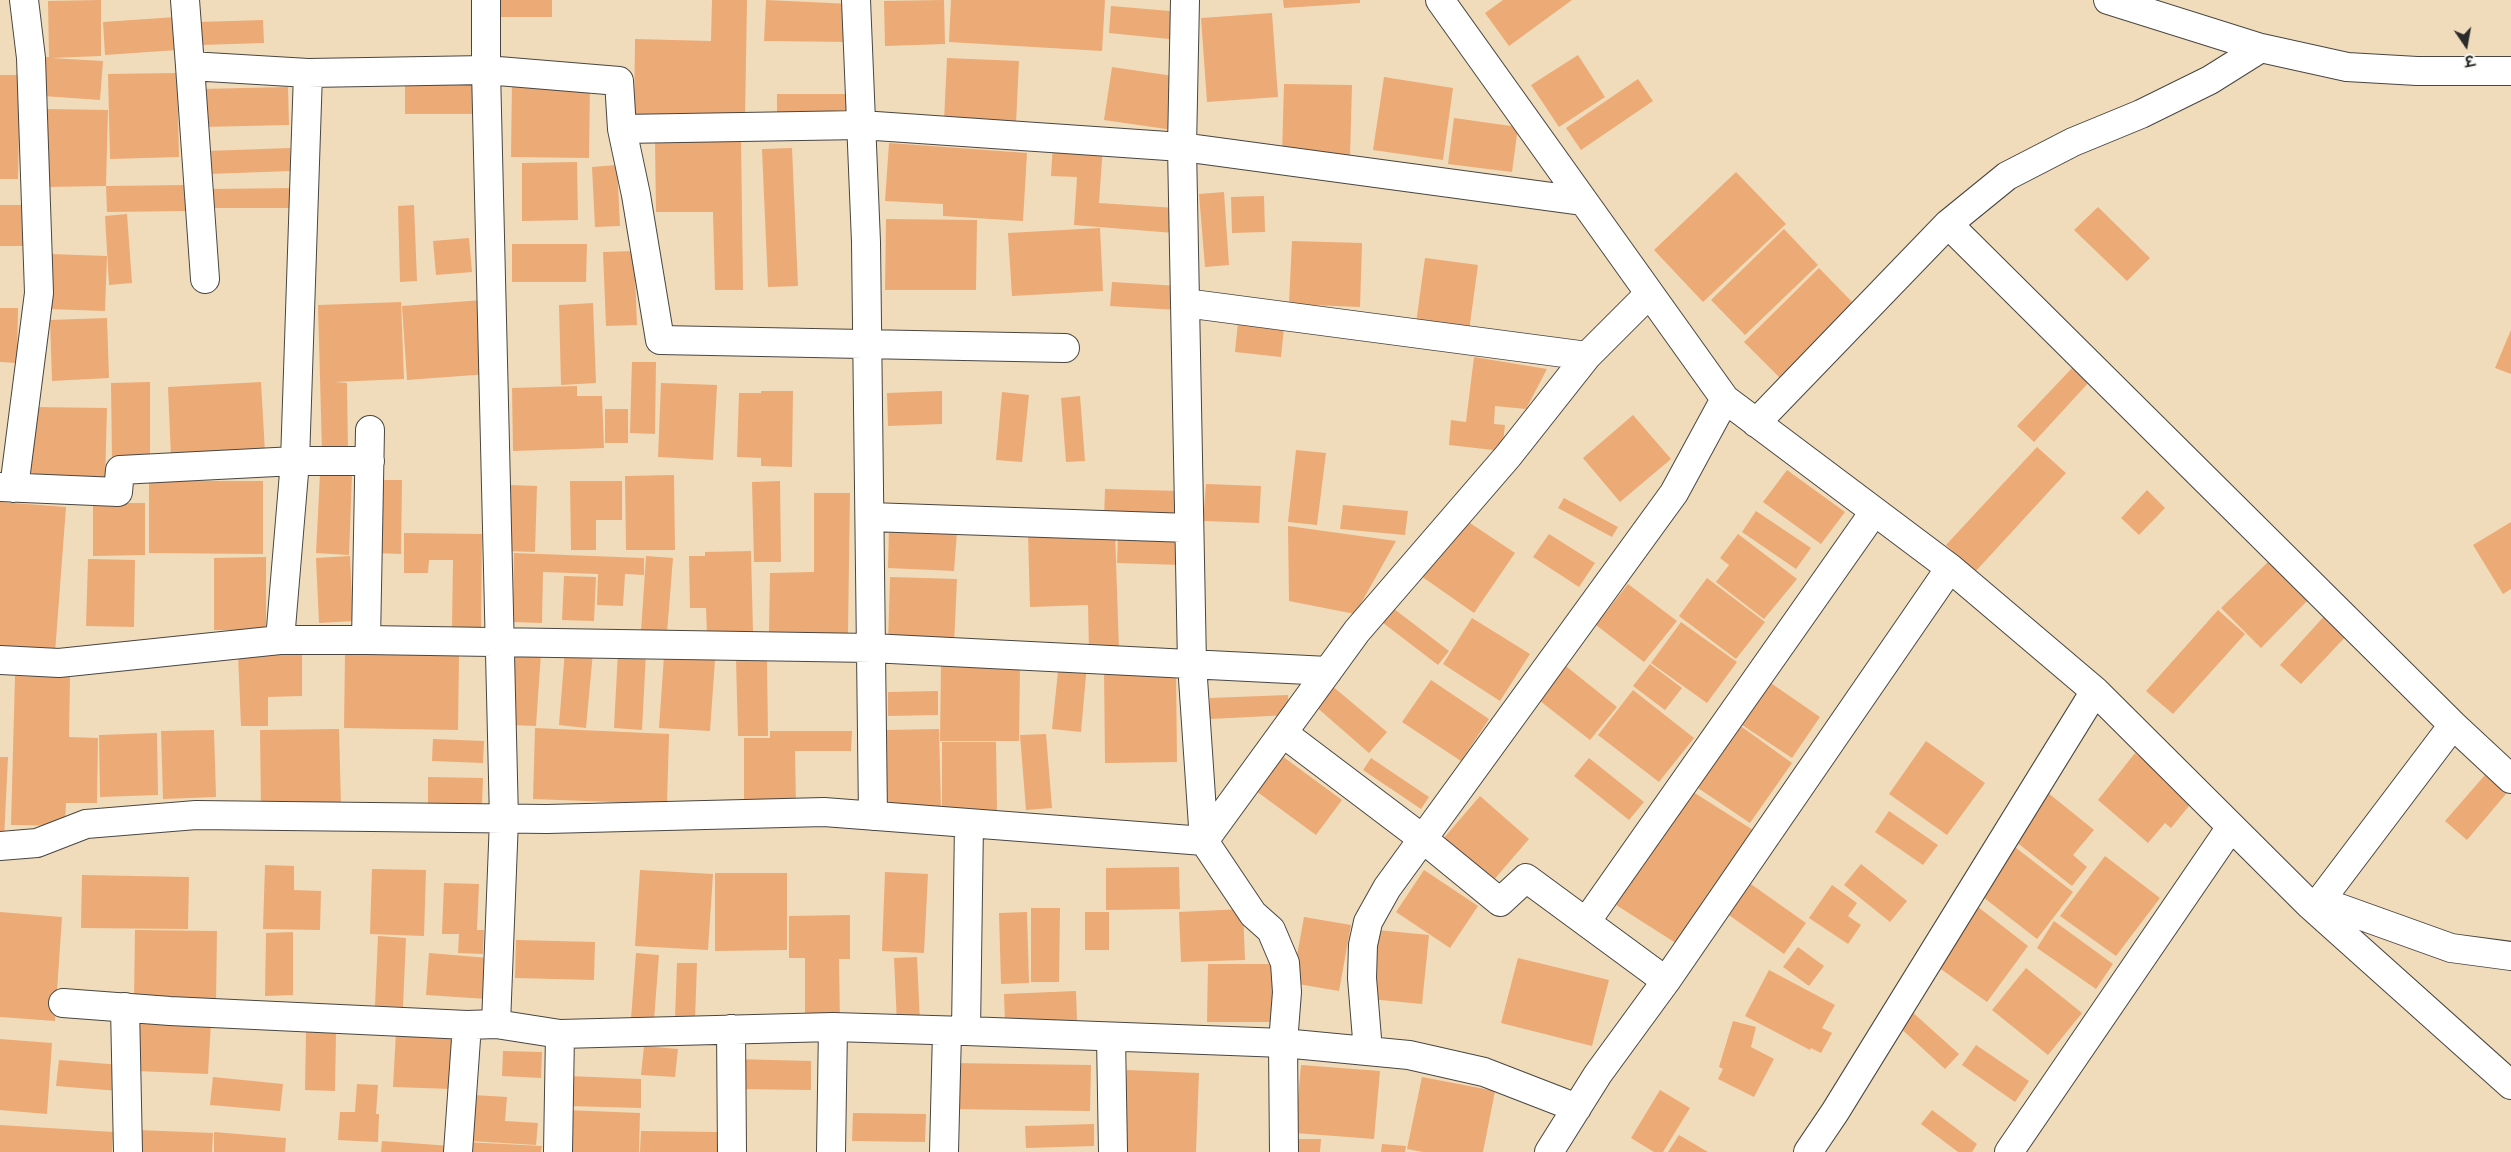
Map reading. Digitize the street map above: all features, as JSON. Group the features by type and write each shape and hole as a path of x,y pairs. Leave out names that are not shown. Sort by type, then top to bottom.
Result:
{"street":[{"path":"24,0 32,58 39,293 7,488 118,492 120,470 295,461 370,461"},
{"path":"185,0 205,279"},
{"path":"486,0 498,643 504,819 496,1024"},
{"path":"856,0 867,342 873,816"},
{"path":"1184,0 1182,147 1192,664 1204,841 1253,914 1271,930 1286,962 1288,992 1283,1043 1284,1152"},
{"path":"1440,0 1724,399 1950,568 2095,691 2231,827 2511,1084"},
{"path":"2108,0 2261,48 2347,67 2417,71 2511,71"},
{"path":"1756,423 1948,224 2007,176 2072,142 2140,114 2210,80 2261,48"},
{"path":"190,66 308,72 486,70 619,81 622,128 636,195 660,340 867,342 1065,348"},
{"path":"280,640 295,461 308,72"},
{"path":"622,128 861,125 1182,147 1582,201"},
{"path":"1948,224 2453,725 2511,779"},
{"path":"1204,841 1357,631 1508,456 1587,356 1649,294"},
{"path":"1185,303 1587,356"},
{"path":"1368,1051 1362,978 1362,945 1368,922 1387,888 1674,493 1724,399"},
{"path":"366,640 370,430"},
{"path":"1586,922 1874,512"},
{"path":"870,517 1189,528"},
{"path":"1549,1152 1598,1074 1666,981 1950,568"},
{"path":"0,660 58,663 280,640 366,640 871,648 1328,671"},
{"path":"1808,1152 1835,1112 2095,691"},
{"path":"2315,903 2453,725"},
{"path":"1283,733 1423,839 1500,902 1526,878 1666,981"},
{"path":"0,846 37,843 86,824 196,815 504,819 824,812 1204,841"},
{"path":"944,1152 956,1031 969,823"},
{"path":"2009,1152 2231,827"},
{"path":"2315,903 2451,948 2511,956"},
{"path":"62,1003 170,1011 467,1025 496,1024 560,1034 832,1027 1283,1043 1408,1055 1484,1072 1577,1108"},
{"path":"125,1007 128,1152"},
{"path":"458,1152 467,1025"},
{"path":"831,1152 832,1027"},
{"path":"731,1029 732,1152"},
{"path":"558,1152 560,1034"},
{"path":"1111,1037 1113,1152"}],"building":[{"path":"101,0 101,56 51,58 103,61 100,100 43,96 46,57 49,57 48,1"},
{"path":"491,0 552,0 552,17 491,17"},
{"path":"712,0 747,0 745,120 634,119 635,39 711,41"},
{"path":"766,0 851,4 850,42 764,41"},
{"path":"944,0 945,44 885,46 884,1"},
{"path":"951,0 1105,0 1102,51 949,42"},
{"path":"1283,0 1360,0 1360,3 1284,8"},
{"path":"1503,0 1572,0 1509,46 1485,13"},
{"path":"1111,6 1182,12 1179,40 1109,33"},
{"path":"1272,13 1278,97 1207,102 1201,18"},
{"path":"176,17 178,50 105,55 103,22"},
{"path":"263,20 264,43 201,45 200,22"},
{"path":"1578,55 1605,97 1559,127 1531,85"},
{"path":"947,58 1019,61 1016,124 944,121"},
{"path":"1112,67 1180,77 1173,130 1104,120"},
{"path":"177,73 179,157 110,159 108,74"},
{"path":"0,75 20,75 18,179 0,179"},
{"path":"405,77 481,78 481,114 405,114"},
{"path":"1384,77 1453,88 1443,160 1373,150"},
{"path":"1638,79 1653,101 1581,150 1566,128"},
{"path":"512,80 590,81 589,158 511,157"},
{"path":"1284,84 1352,85 1350,157 1282,155"},
{"path":"288,87 289,125 202,127 200,89"},
{"path":"777,94 850,94 850,114 777,113"},
{"path":"47,109 108,110 106,186 46,187"},
{"path":"1454,118 1518,127 1512,172 1448,164"},
{"path":"741,138 743,290 715,290 713,212 656,212 655,142"},
{"path":"1053,142 1103,145 1099,203 1176,208 1174,233 1074,225 1077,177 1051,176"},
{"path":"889,143 1027,153 1023,221 943,216 943,204 885,201"},
{"path":"290,148 291,171 208,174 207,151"},
{"path":"792,148 798,286 768,287 762,149"},
{"path":"577,162 578,220 522,221 522,163"},
{"path":"617,165 620,226 595,227 592,167"},
{"path":"1736,172 1786,224 1703,302 1654,250"},
{"path":"187,185 188,211 107,212 106,186"},
{"path":"294,188 294,208 211,208 211,189"},
{"path":"1224,192 1229,265 1205,267 1199,194"},
{"path":"1264,196 1265,232 1232,233 1231,197"},
{"path":"0,205 24,205 23,246 0,246"},
{"path":"414,205 417,281 400,282 398,206"},
{"path":"2098,207 2150,258 2127,281 2074,230"},
{"path":"127,214 132,283 109,285 105,216"},
{"path":"886,219 977,220 976,290 885,290"},
{"path":"1100,228 1103,291 1012,296 1008,233"},
{"path":"1784,229 1818,265 1745,335 1711,300"},
{"path":"469,238 472,272 436,275 433,241"},
{"path":"1292,241 1362,243 1360,307 1289,304"},
{"path":"512,244 587,244 586,282 512,282"},
{"path":"634,251 637,325 606,326 603,252"},
{"path":"50,254 107,256 105,311 48,309"},
{"path":"1425,258 1478,265 1469,331 1416,323"},
{"path":"1819,268 1855,305 1781,379 1744,342"},
{"path":"1112,282 1179,286 1177,310 1110,306"},
{"path":"483,300 488,374 407,380 402,306"},
{"path":"401,302 404,379 335,382 347,383 348,450 322,451 318,305"},
{"path":"593,303 596,383 561,385 559,305"},
{"path":"0,308 18,308 17,363 0,362"},
{"path":"107,318 109,378 52,381 50,320"},
{"path":"1238,322 1284,328 1281,357 1235,352"},
{"path":"2511,330 2511,374 2495,368"},
{"path":"1474,357 1547,369 1526,409 1495,406 1494,424 1505,425 1502,451 1449,445 1451,420 1466,422"},
{"path":"632,362 656,362 655,434 630,433"},
{"path":"2075,365 2091,380 2034,442 2017,426"},
{"path":"150,382 150,460 112,460 111,383"},
{"path":"261,382 265,452 171,457 168,387"},
{"path":"661,383 717,385 713,460 658,457"},
{"path":"577,386 577,396 602,396 604,448 513,451 512,388"},
{"path":"761,391 793,391 792,467 761,466 761,458 737,457 739,393 761,393"},
{"path":"942,391 942,424 888,426 887,393"},
{"path":"1002,392 1029,395 1022,462 996,460"},
{"path":"1080,396 1085,461 1066,462 1061,398"},
{"path":"32,407 107,408 105,483 31,482"},
{"path":"605,409 628,409 628,443 605,443"},
{"path":"1633,415 1671,459 1620,502 1583,458"},
{"path":"2037,447 2066,473 1975,572 1946,545"},
{"path":"1296,450 1326,453 1317,525 1288,522"},
{"path":"1787,470 1845,512 1821,544 1763,502"},
{"path":"320,474 352,475 349,555 316,553"},
{"path":"674,475 675,550 626,550 625,476"},
{"path":"375,480 402,480 401,554 374,553"},
{"path":"149,481 263,481 263,554 149,553"},
{"path":"570,481 622,481 622,520 596,520 596,550 571,550"},
{"path":"780,481 781,562 754,562 752,482"},
{"path":"1206,484 1261,486 1259,523 1203,521"},
{"path":"509,485 537,486 535,552 507,551"},
{"path":"1105,489 1180,491 1179,522 1104,520"},
{"path":"2147,490 2165,508 2139,535 2121,518"},
{"path":"814,493 850,493 848,633 769,633 770,573 814,572"},
{"path":"1564,498 1618,527 1612,537 1558,508"},
{"path":"0,502 66,507 55,653 0,649"},
{"path":"93,503 145,503 145,555 93,556"},
{"path":"1343,505 1408,511 1405,535 1340,529"},
{"path":"1756,511 1811,548 1796,569 1742,532"},
{"path":"1461,517 1515,553 1474,613 1421,576"},
{"path":"2511,522 2511,589 2503,594 2473,545"},
{"path":"1288,526 1396,541 1355,614 1289,601"},
{"path":"889,528 957,532 954,571 888,568"},
{"path":"1115,531 1119,650 1089,651 1088,605 1030,607 1028,533"},
{"path":"404,533 482,534 481,627 452,627 453,560 429,560 428,573 404,573"},
{"path":"1549,534 1595,563 1579,587 1533,557"},
{"path":"1738,534 1797,579 1764,619 1716,582 1729,565 1720,558"},
{"path":"1118,536 1182,538 1181,565 1117,563"},
{"path":"751,551 753,633 707,634 706,608 690,608 689,556 705,556 705,552"},
{"path":"514,553 644,558 644,575 625,574 623,606 597,605 598,574 543,572 542,623 513,622"},
{"path":"350,556 353,621 319,623 316,558"},
{"path":"646,556 673,558 667,633 641,632"},
{"path":"266,557 266,630 214,630 214,558"},
{"path":"88,559 135,560 134,627 86,626"},
{"path":"2270,560 2309,599 2261,648 2221,608"},
{"path":"564,576 596,577 594,621 562,620"},
{"path":"890,577 957,579 954,645 888,644"},
{"path":"1707,578 1765,622 1736,659 1679,616"},
{"path":"1628,584 1677,621 1644,662 1596,625"},
{"path":"1389,605 1449,651 1438,665 1378,619"},
{"path":"2218,610 2245,634 2173,714 2146,691"},
{"path":"2327,613 2349,633 2301,684 2280,665"},
{"path":"1472,618 1530,654 1500,701 1443,664"},
{"path":"1681,622 1737,662 1707,703 1651,663"},
{"path":"565,650 593,652 586,728 559,725"},
{"path":"515,651 541,653 536,726 511,725"},
{"path":"618,651 646,652 642,730 614,728"},
{"path":"302,653 302,696 268,697 268,726 241,726 238,654"},
{"path":"345,653 459,655 458,730 344,728"},
{"path":"664,656 715,660 710,731 659,728"},
{"path":"767,658 768,736 738,736 736,659"},
{"path":"1059,662 1087,664 1081,732 1052,729"},
{"path":"1562,663 1617,707 1590,740 1535,697"},
{"path":"1650,664 1682,688 1665,710 1633,686"},
{"path":"941,665 1020,666 1019,741 940,741"},
{"path":"1104,668 1176,668 1177,762 1105,763"},
{"path":"15,676 70,677 69,737 98,738 97,803 66,803 65,826 11,825"},
{"path":"1765,679 1820,717 1792,758 1736,721"},
{"path":"1431,680 1489,719 1461,761 1402,722"},
{"path":"1331,685 1387,732 1369,753 1314,705"},
{"path":"1633,690 1694,738 1659,782 1598,735"},
{"path":"938,691 938,715 888,716 888,692"},
{"path":"1288,695 1289,715 1210,719 1210,698"},
{"path":"1735,722 1792,763 1750,823 1692,784"},
{"path":"535,728 669,734 667,804 533,799"},
{"path":"339,729 341,806 261,808 260,730"},
{"path":"939,729 941,811 886,812 885,730"},
{"path":"214,730 216,797 163,799 161,731"},
{"path":"770,731 852,731 851,751 795,751 796,806 744,806 744,738 770,738"},
{"path":"157,733 158,795 100,797 99,735"},
{"path":"1046,734 1052,808 1026,810 1020,735"},
{"path":"433,739 484,741 483,763 432,761"},
{"path":"1926,741 1985,783 1947,835 1889,794"},
{"path":"942,742 996,742 997,810 942,810"},
{"path":"2135,753 2193,801 2171,828 2165,823 2148,843 2098,800"},
{"path":"1282,756 1342,800 1316,835 1256,791"},
{"path":"0,757 8,757 4,839 0,839"},
{"path":"1371,758 1429,797 1421,809 1363,770"},
{"path":"1589,758 1644,802 1629,820 1574,776"},
{"path":"2491,768 2511,788 2467,840 2445,821"},
{"path":"428,777 483,778 482,806 428,805"},
{"path":"1690,790 1753,830 1679,945 1616,905"},
{"path":"2047,792 2094,830 2073,855 2087,867 2072,886 2010,837"},
{"path":"1480,796 1529,839 1492,882 1443,839"},
{"path":"1889,811 1938,845 1923,865 1875,832"},
{"path":"2011,844 2073,892 2037,939 1974,890"},
{"path":"2105,856 2160,898 2116,956 2060,916"},
{"path":"1861,864 1907,901 1890,922 1844,885"},
{"path":"265,865 294,866 294,890 321,891 320,930 263,929"},
{"path":"1179,867 1180,909 1106,910 1106,868"},
{"path":"372,869 426,870 424,936 370,934"},
{"path":"640,870 713,874 708,950 635,946"},
{"path":"1424,870 1478,906 1450,948 1396,912"},
{"path":"885,872 928,874 924,953 882,951"},
{"path":"715,873 787,873 787,950 715,951"},
{"path":"82,875 189,877 188,929 81,928"},
{"path":"1748,882 1806,923 1784,954 1726,913"},
{"path":"444,883 479,884 477,930 484,930 483,954 458,953 459,934 442,934"},
{"path":"1832,885 1857,903 1848,916 1861,925 1848,944 1809,918"},
{"path":"1973,903 2028,946 1987,1002 1931,962"},
{"path":"1031,908 1060,908 1059,982 1031,982"},
{"path":"1243,909 1245,960 1181,962 1179,912"},
{"path":"0,912 62,917 55,1021 0,1017"},
{"path":"1027,912 1029,983 1001,984 999,913"},
{"path":"1085,912 1109,912 1109,950 1085,950"},
{"path":"850,915 850,959 839,959 840,1022 805,1023 805,958 789,958 789,916"},
{"path":"1304,917 1351,925 1339,991 1292,983"},
{"path":"2054,921 2113,964 2096,989 2037,948"},
{"path":"135,930 217,931 216,1002 134,1000"},
{"path":"1377,930 1429,935 1422,1004 1370,999"},
{"path":"293,932 293,995 265,996 266,933"},
{"path":"378,936 406,938 403,1007 375,1006"},
{"path":"516,940 595,942 594,980 515,978"},
{"path":"1798,947 1824,966 1809,986 1783,967"},
{"path":"429,953 489,958 487,999 426,995"},
{"path":"636,953 659,955 654,1020 631,1019"},
{"path":"917,957 920,1023 897,1024 894,958"},
{"path":"1518,958 1609,980 1592,1046 1501,1023"},
{"path":"677,963 697,963 695,1020 675,1019"},
{"path":"1208,964 1275,964 1274,1022 1207,1022"},
{"path":"2026,968 2082,1013 2048,1055 1992,1010"},
{"path":"1769,970 1835,1005 1822,1028 1832,1033 1821,1053 1811,1048 1810,1050 1745,1016"},
{"path":"1076,991 1077,1020 1005,1022 1004,994"},
{"path":"1910,1010 1959,1054 1945,1069 1896,1024"},
{"path":"139,1018 211,1022 208,1074 136,1071"},
{"path":"1733,1021 1756,1027 1751,1047 1774,1059 1754,1097 1718,1079 1723,1069 1719,1067"},
{"path":"306,1032 336,1033 335,1091 305,1090"},
{"path":"396,1032 454,1035 452,1089 393,1087"},
{"path":"0,1039 52,1043 47,1114 0,1110"},
{"path":"1976,1045 2029,1081 2015,1102 1962,1065"},
{"path":"644,1046 678,1049 675,1077 641,1075"},
{"path":"503,1051 542,1052 541,1078 502,1076"},
{"path":"735,1059 811,1061 811,1090 735,1089"},
{"path":"59,1060 121,1065 119,1091 56,1086"},
{"path":"950,1063 1091,1065 1090,1111 949,1109"},
{"path":"1301,1065 1380,1071 1374,1139 1295,1133"},
{"path":"1127,1070 1199,1073 1196,1152 1123,1152"},
{"path":"569,1076 641,1079 641,1108 568,1106"},
{"path":"213,1077 283,1084 280,1111 210,1105"},
{"path":"1422,1077 1495,1091 1483,1152 1423,1152 1407,1149"},
{"path":"357,1084 378,1085 376,1114 379,1114 378,1142 338,1140 340,1112 355,1112"},
{"path":"1660,1090 1690,1108 1663,1152 1654,1152 1631,1138"},
{"path":"474,1095 507,1097 505,1121 538,1123 536,1145 470,1141"},
{"path":"566,1110 640,1113 639,1152 563,1152"},
{"path":"1932,1110 1977,1144 1972,1152 1958,1152 1921,1124"},
{"path":"853,1113 926,1114 925,1142 852,1141"},
{"path":"1094,1124 1094,1146 1026,1148 1025,1126"},
{"path":"0,1125 113,1132 112,1152 0,1152"},
{"path":"137,1130 213,1133 212,1152 136,1152"},
{"path":"641,1131 717,1132 717,1152 640,1152"},
{"path":"214,1132 286,1138 285,1152 214,1152"},
{"path":"1679,1135 1708,1152 1668,1152"},
{"path":"1294,1139 1321,1139 1320,1152 1294,1152"},
{"path":"382,1141 451,1146 450,1152 381,1152"},
{"path":"465,1142 542,1146 541,1152 465,1152"},
{"path":"1382,1144 1406,1146 1405,1152 1381,1152"}]}
